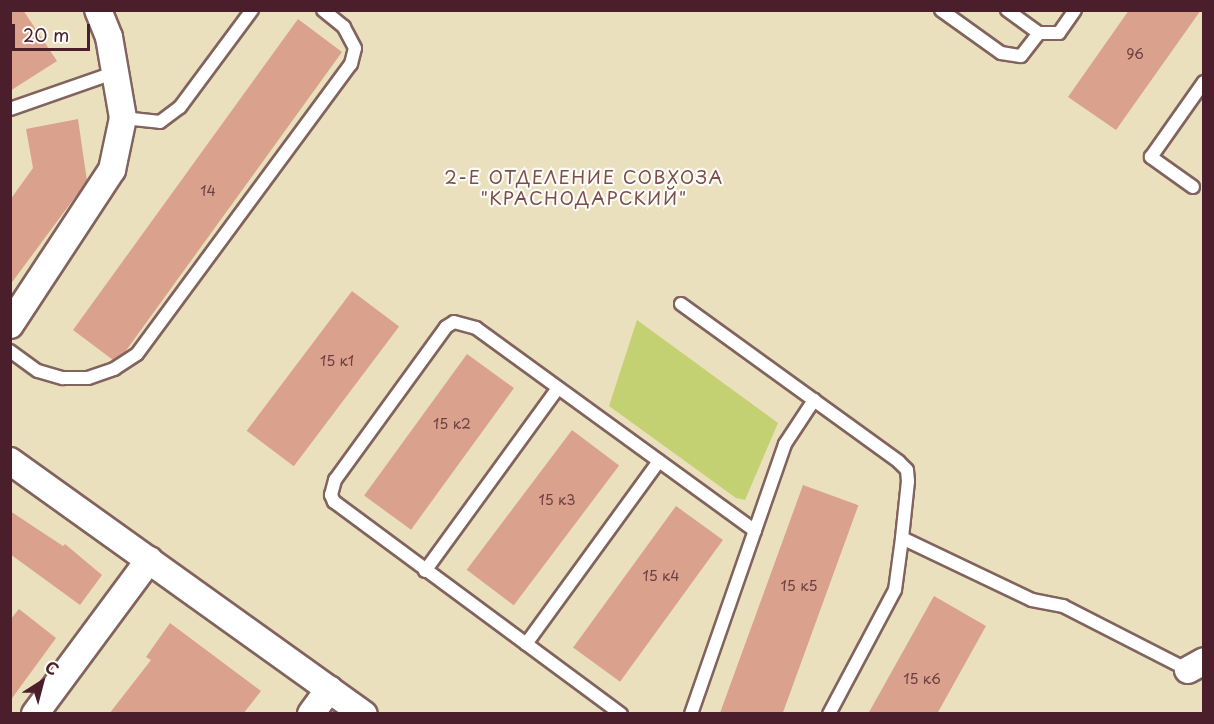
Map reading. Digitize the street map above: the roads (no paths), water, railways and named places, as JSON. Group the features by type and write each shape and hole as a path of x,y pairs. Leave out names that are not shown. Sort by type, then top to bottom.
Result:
{"street":[{"path":"10,325 112,170 123,118 110,37 98,10"},
{"path":"10,461 364,714"},
{"path":"35,714 149,560"},
{"path":"311,714 329,689"}],"lane":[{"path":"123,118 160,122 180,107 252,10"},
{"path":"10,351 38,370 63,378 88,378 114,369 137,354 351,64 355,48 344,27 323,10"},
{"path":"941,10 1001,53 1021,56 1039,33"},
{"path":"1007,10 1039,33 1059,33 1075,10"},
{"path":"10,109 116,72"},
{"path":"1193,187 1151,157 1203,82"},
{"path":"681,304 907,470 895,591 830,714"},
{"path":"621,714 341,510 331,495 335,480 446,327 454,322 476,328 755,531"},
{"path":"425,571 558,388"},
{"path":"691,714 790,433 814,400"},
{"path":"526,644 659,461"},
{"path":"902,538 1032,600 1063,606 1196,666"}],"district":[{"name":"2-Е ОТДЕЛЕНИЕ СОВХОЗА \"КРАСНОДАРСКИЙ\"","path":"584,188"}]}
